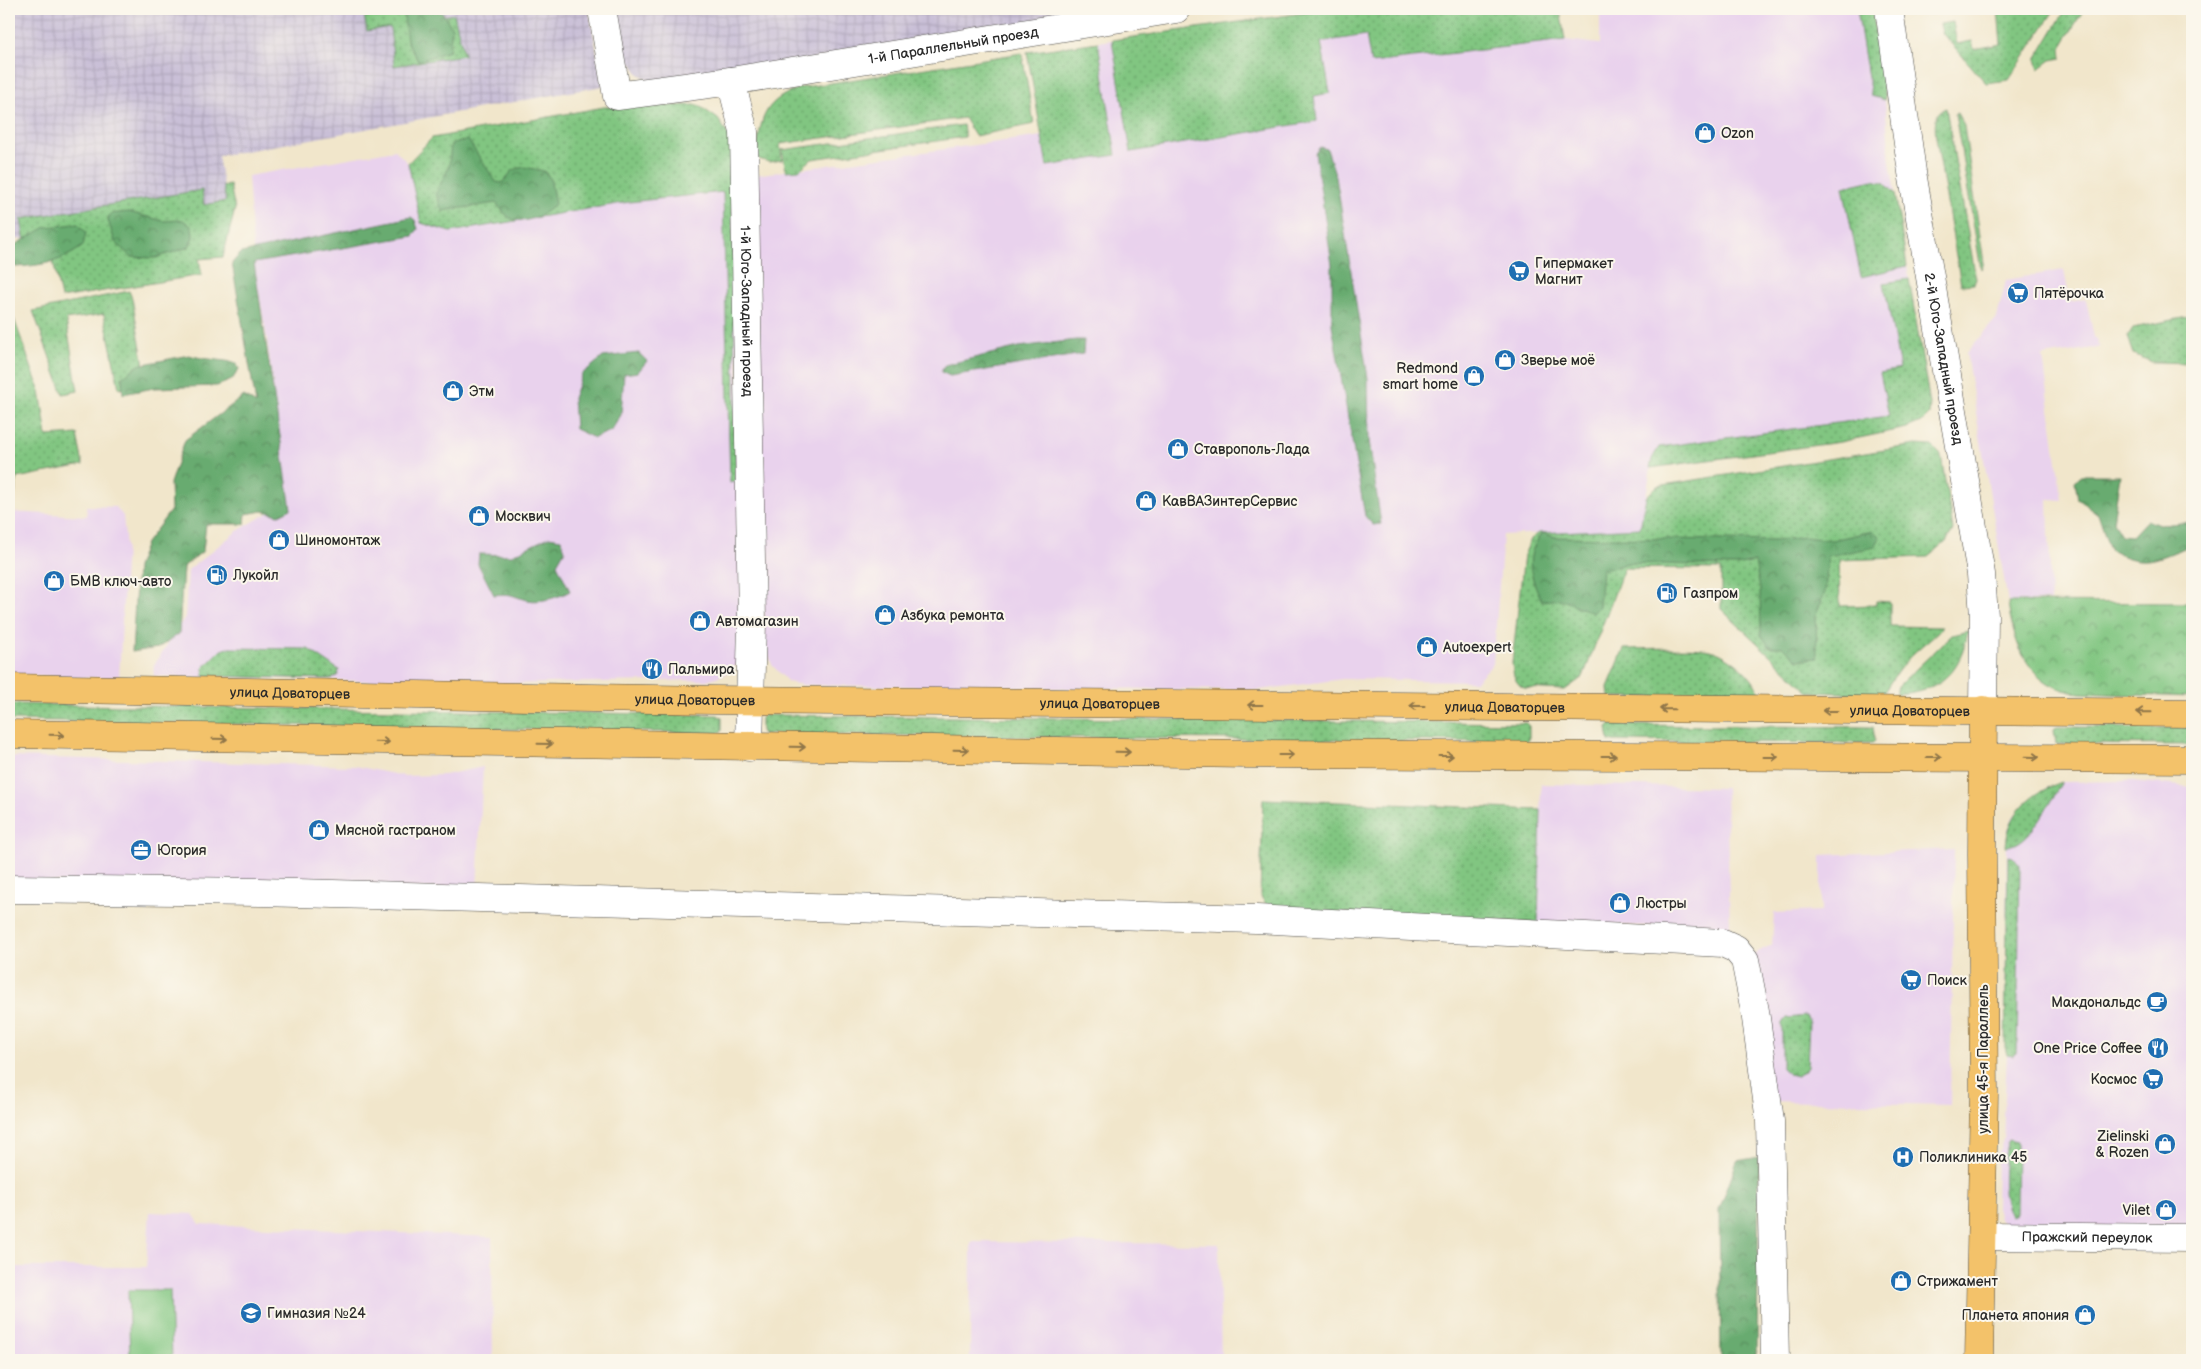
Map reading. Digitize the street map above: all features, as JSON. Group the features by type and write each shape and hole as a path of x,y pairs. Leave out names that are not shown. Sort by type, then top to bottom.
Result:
{"main road":[{"name":"улица Доваторцев","path":"9,688 751,700 2192,713"},
{"name":"улица 45-я Параллель","path":"1979,1360 1982,1236 1984,710"},
{"path":"9,734 1245,754 1983,757 2192,760"}],"street":[{"path":"602,9 616,96 731,82"},
{"name":"1-й Параллельный проезд","path":"731,82 1176,9"},
{"name":"2-й Юго-Западный проезд","path":"1889,9 1902,86 1912,172 1981,574 1984,616 1984,710"},
{"name":"1-й Юго-Западный проезд","path":"731,82 744,132 746,183 752,622 749,747"},
{"path":"9,889 260,892 1256,919 1723,943 1736,949 1745,960 1755,1011 1770,1121 1775,1360"},
{"name":"Пражский переулок","path":"1982,1236 2192,1238"}],"shaded area":[{"path":"9,9 589,9 603,86 218,156 226,201 9,241"},
{"path":"617,9 1114,9 656,85 639,74 625,55"},
{"path":"1331,9 1557,9 1561,15 1565,40 1600,44 1600,9 1872,9 1885,100 1890,162 1930,403 1929,415 1923,421 1907,428 1840,442 1651,468 1640,528 1503,535 1493,664 1476,681 1343,679 1259,690 802,685 788,682 772,665 765,643 755,175 1042,136 1027,52"},
{"path":"395,150 408,163 421,223 734,189 743,649 737,664 725,674 707,680 496,684 154,676 154,665 185,617 188,570 236,532 288,501 267,339 254,263 248,176"},
{"path":"2064,270 2070,302 2086,299 2094,337 2100,347 2043,356 2062,500 2048,499 2051,601 2008,602 1966,353 1997,318 2006,280"},
{"path":"86,506 116,507 123,516 126,547 119,679 9,674 9,512 87,516"},
{"path":"9,757 355,766 404,776 444,775 483,767 477,889 9,881"},
{"path":"2132,781 2192,787 2192,1229 2006,1224 1999,1218 1996,1208 1997,1157 2003,1140 2007,1055 2005,1047 2007,832 2013,817 2023,805 2046,788 2062,782"},
{"path":"1541,784 1726,788 1730,928 1538,923"},
{"path":"1954,849 1950,1105 1770,1101 1753,954 1772,945 1774,913 1821,911 1821,855"},
{"name":"Гимназия №24","path":"150,1212 193,1214 200,1224 492,1237 493,1360 9,1360 9,1267 146,1267"},
{"path":"971,1242 1219,1244 1221,1360 970,1360"}],"green space":[{"path":"363,9 438,9 440,17 454,14 464,55 394,66 390,27 367,31"},
{"path":"403,9 440,9 452,28 449,51 418,61 407,41"},
{"path":"1331,9 1557,9 1561,15 1565,40 1371,63 1366,35 1321,42 1330,93 1314,96 1317,121 1131,152 1112,40"},
{"path":"1857,9 1872,9 1885,100 1871,96"},
{"path":"1998,9 2055,9 2009,80 1986,83 1942,33 1940,24 1953,22 1957,44 1972,41 1974,49 2001,44"},
{"path":"2066,9 2084,9 2061,48 2062,58 2051,60 2039,69 2036,59"},
{"path":"1098,42 1116,155 1047,166 1027,52"},
{"path":"1022,53 1034,124 975,136 964,118 780,144 782,160 769,162 756,158 759,134 765,115 777,100 799,88"},
{"path":"698,105 718,119 732,140 736,481 730,483 723,192 629,202 450,232 421,223 408,163 432,138 604,107"},
{"path":"1946,108 1976,279 1974,284 1961,285 1936,138 1935,125 1937,116"},
{"path":"1957,113 1964,126 1984,263 1981,269 1955,114"},
{"path":"963,125 965,137 812,159 799,170 786,171 782,150"},
{"path":"468,140 496,182 502,183 513,170 524,167 544,171 550,178 555,204 541,215 522,221 510,218 496,203 442,211 436,193 449,167 451,144"},
{"path":"1320,147 1327,149 1336,177 1368,378 1369,440 1381,524 1373,525 1365,516 1332,325 1332,265 1315,153"},
{"path":"1873,180 1885,183 1895,193 1907,266 1861,277 1843,187"},
{"path":"230,185 235,209 223,257 199,259 202,275 61,298 53,261 29,263 21,219 202,190 204,205 226,201 223,186"},
{"path":"129,212 163,221 183,220 192,227 193,237 189,247 155,258 131,257 115,242 108,220 110,214"},
{"path":"411,217 415,220 418,229 413,236 254,263 291,509 279,515 263,511 246,514 245,524 206,524 203,551 183,567 179,634 158,648 132,652 137,567 146,543 171,510 170,483 185,440 244,396 256,404 232,263 241,253"},
{"path":"78,224 86,232 83,246 67,256 51,262 33,266 14,267 10,260 11,247 46,227"},
{"path":"1909,279 1930,404 1929,415 1923,421 1907,428 1840,442 1650,468 1652,459 1659,447 1889,416 1880,373 1900,369 1884,283"},
{"path":"129,291 132,298 147,382 119,388 104,314 66,320 78,391 63,394 33,311"},
{"path":"9,305 40,391 47,436 77,434 83,465 17,478 12,512 9,512"},
{"path":"2192,316 2192,363 2152,362 2133,354 2127,337 2133,328"},
{"path":"1084,340 1083,354 950,376 941,372 945,365 1019,347"},
{"path":"639,353 647,361 638,372 624,374 621,415 611,431 594,438 575,429 573,398 582,374 603,357"},
{"path":"189,355 236,363 239,369 232,380 217,386 154,388 123,394 122,377 139,365"},
{"path":"1916,445 1932,446 1941,455 1953,530 1946,542 1928,557 1839,560 1840,606 1876,605 1876,601 1890,602 1890,626 1942,627 1906,662 1883,694 1809,692 1721,609 1721,569 1624,568 1583,677 1565,690 1524,688 1516,681 1512,663 1524,555 1531,539 1539,533 1640,528 1646,497 1657,486"},
{"path":"2083,475 2120,475 2113,522 2121,535 2132,536 2147,520 2159,525 2192,522 2192,545 2151,560 2133,559 2110,550 2098,514 2078,499 2075,481"},
{"path":"1873,531 1880,537 1875,547 1828,556 1825,592 1816,614 1817,658 1798,660 1784,647 1770,647 1761,635 1760,589 1755,562 1736,566 1628,563 1605,570 1602,568 1599,607 1593,613 1560,599 1542,601 1534,583 1530,566 1533,550 1543,533 1555,537 1776,541 1804,537 1832,540"},
{"path":"549,537 561,539 565,550 557,564 570,591 538,601 509,595 494,595 478,564 479,554 512,555"},
{"path":"2008,602 2192,603 2192,697 2080,693 2063,690 2048,683 2027,662 2020,649 2014,634"},
{"path":"1968,631 1960,658 1945,678 1924,689 1896,694 1898,686 1952,635"},
{"path":"229,648 308,649 339,670 338,675 331,679 204,676 203,668 221,650"},
{"path":"1685,648 1714,651 1741,667 1752,679 1759,692 1755,697 1609,697 1608,687 1624,649"},
{"path":"9,704 718,715 722,718 722,731 718,733 9,720"},
{"path":"764,715 1526,723 1529,726 1529,739 1526,742 763,734 761,731 761,718"},
{"path":"1610,725 1873,727 1875,741 1872,743 1609,741 1607,727"},
{"path":"2057,727 2192,728 2192,745 2056,744 2054,730"},
{"path":"2062,782 2031,831 2015,844 2006,846 2011,823 2023,805 2040,792"},
{"path":"1263,799 1541,810 1538,923 1273,909 1265,903 1260,895"},
{"path":"2008,856 2013,857 2020,866 2017,1053 2013,1056 2007,1055 2005,1047"},
{"path":"1806,1016 1809,1022 1807,1067 1804,1072 1797,1076 1789,1074 1782,1068 1782,1023 1787,1018"},
{"path":"2008,1140 2017,1142 2016,1213 2012,1215 2008,1210 2004,1191 2004,1168"},
{"path":"1759,1157 1757,1360 1721,1360 1719,1210 1737,1161"},
{"path":"128,1290 170,1290 172,1360 130,1360"}],"place":[{"name":"Ozon","path":"1705,133"},
{"name":"Гипермакет Магнит","path":"1519,271"},
{"name":"Пятёрочка","path":"2018,293"},
{"name":"Зверье моё","path":"1505,360"},
{"name":"Redmond smart home","path":"1474,376"},
{"name":"Этм","path":"453,391"},
{"name":"Ставрополь-Лада","path":"1178,449"},
{"name":"КавВАЗинтерСервис","path":"1146,501"},
{"name":"Москвич","path":"479,516"},
{"name":"Шиномонтаж","path":"279,540"},
{"name":"Лукойл","path":"217,575"},
{"name":"БМВ ключ-авто","path":"54,581"},
{"name":"Газпром","path":"1667,593"},
{"name":"Азбука ремонта","path":"885,615"},
{"name":"Автомагазин","path":"700,621"},
{"name":"Autoexpert","path":"1427,647"},
{"name":"Пальмира","path":"652,669"},
{"name":"Мясной гастраном","path":"319,830"},
{"name":"Югория","path":"141,850"},
{"name":"Люстры","path":"1620,903"},
{"name":"Поиск","path":"1911,980"},
{"name":"Макдональдс","path":"2157,1002"},
{"name":"One Price Coffee","path":"2158,1048"},
{"name":"Космос","path":"2153,1079"},
{"name":"Zielinski & Rozen","path":"2165,1144"},
{"name":"Поликлиника 45","path":"1903,1157"},
{"name":"Vilet","path":"2166,1210"},
{"name":"Стрижамент","path":"1901,1281"},
{"name":"Гимназия №24","path":"251,1313"},
{"name":"Планета япония","path":"2085,1315"}]}
